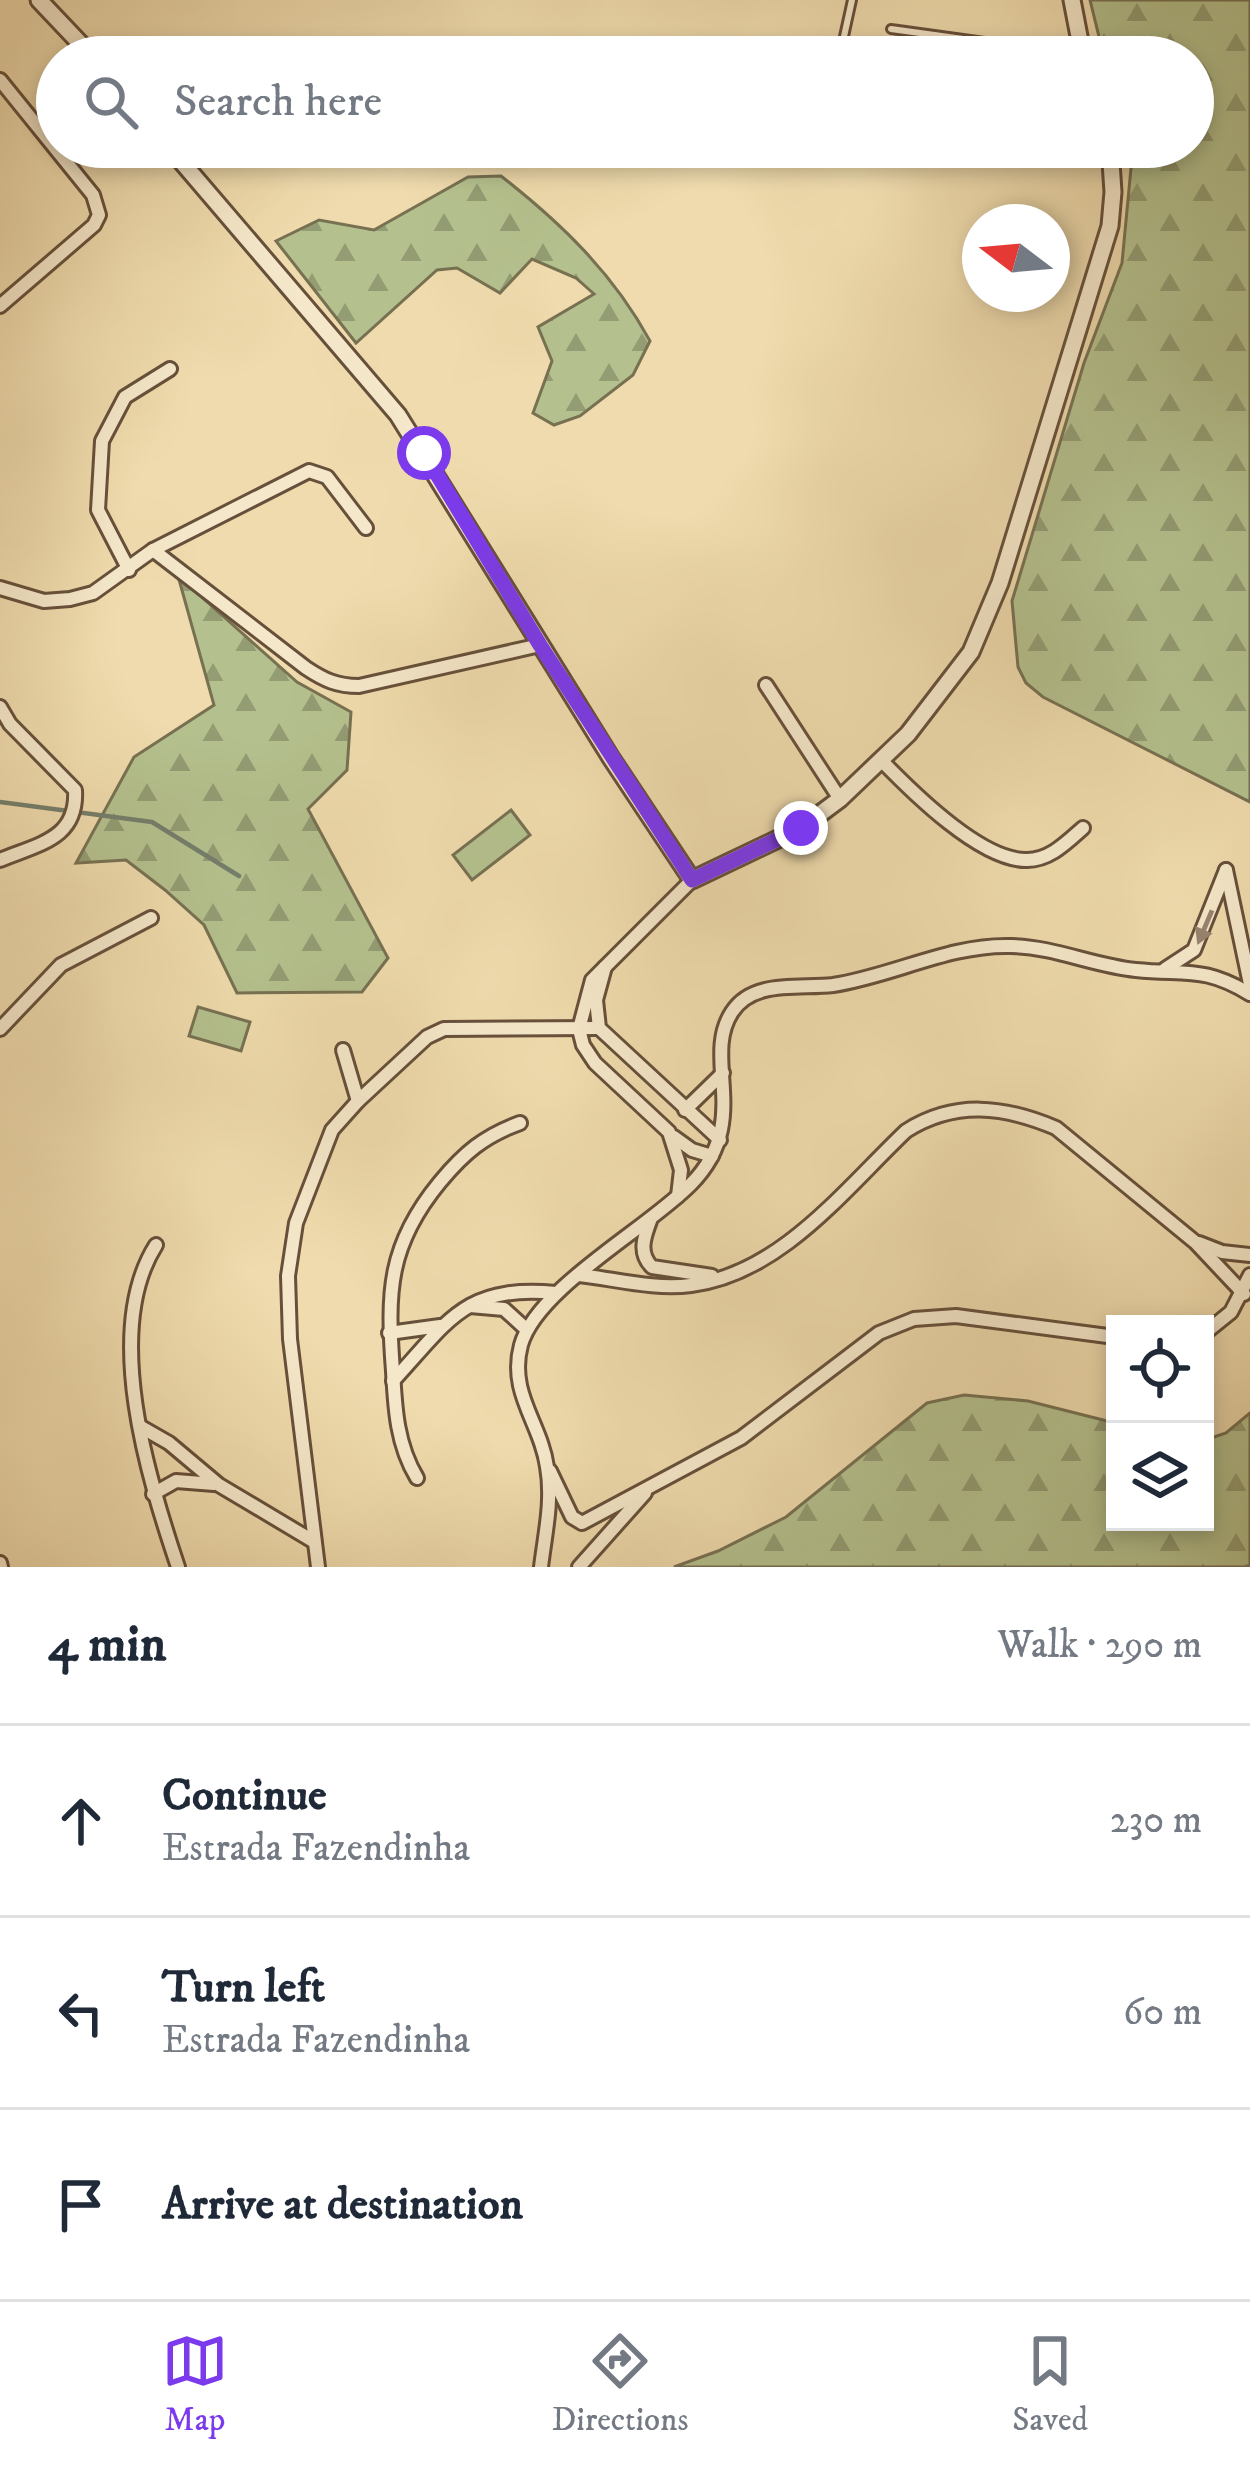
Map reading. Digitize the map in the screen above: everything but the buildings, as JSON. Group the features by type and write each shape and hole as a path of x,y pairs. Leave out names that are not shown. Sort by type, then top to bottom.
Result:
{"street":[{"path":"39,0 73,36"},
{"path":"1072,0 1079,36"},
{"path":"0,80 36,125"},
{"path":"0,306 94,225 99,215 93,196 71,168"},
{"path":"188,168 398,415 692,880"},
{"path":"712,1156 682,1144 595,1063 583,1045 580,1029 587,989 606,963 692,880 801,828 840,799 918,722 971,652 1000,583 1110,226 1111,168"},
{"path":"129,570 98,510 102,441 125,397 170,368"},
{"path":"0,588 44,601 93,592 153,550 309,471 327,477 366,528"},
{"path":"153,550 306,668 342,686 540,645"},
{"path":"766,685 840,799"},
{"path":"0,707 10,724 75,790 76,810 66,828 50,839 0,860"},
{"path":"881,760 910,790 1004,856 1029,860 1051,854 1083,828"},
{"path":"1164,970 1194,950 1226,870 1250,984"},
{"path":"0,1029 61,964 151,918"},
{"path":"582,1563 577,1520 548,1465 520,1394 517,1370 526,1329 556,1293 677,1197 712,1156 726,1109 724,1044 732,1010 763,990 832,985 976,948 1008,946 1047,949 1135,970 1208,974 1250,994"},
{"path":"606,963 596,1000 599,1028 720,1140"},
{"path":"319,1567 290,1339 288,1276 296,1222 332,1130 428,1037 445,1030 599,1028"},
{"path":"595,1063 614,1046"},
{"path":"344,1049 358,1101"},
{"path":"685,1110 724,1072"},
{"path":"655,1115 673,1099"},
{"path":"579,1275 670,1286 725,1277 772,1256 906,1131 927,1118 978,1108 1056,1128 1195,1242 1244,1294"},
{"path":"417,1478 400,1438 389,1333 400,1241 418,1208 466,1150 520,1123"},
{"path":"669,1132 682,1171 677,1197"},
{"path":"650,1221 643,1248 652,1267 725,1277"},
{"path":"1195,1242 1250,1255"},
{"path":"156,1245 142,1267 135,1294 134,1377 153,1494 178,1567"},
{"path":"1214,1326 1244,1294 1250,1275"},
{"path":"393,1381 441,1326 469,1306 500,1292 556,1293"},
{"path":"469,1306 504,1309 526,1329"},
{"path":"548,1526 564,1516 577,1520 650,1487 741,1438 880,1333 914,1319 956,1316 1106,1336"},
{"path":"389,1333 441,1326"},
{"path":"141,1427 169,1443 219,1485 313,1541"},
{"path":"544,1564 548,1465"},
{"path":"153,1494 176,1481 219,1485"},
{"path":"582,1563 650,1487"}],"lane":[{"path":"844,36 852,0"},
{"path":"891,28 946,36"}],"green space":[{"path":"1090,0 1250,0 1250,802 1043,697 1026,683 1018,667 1012,601 1084,363 1122,263 1131,168 1214,168 1214,36 1099,36"},
{"path":"501,176 584,251 620,293 650,341 633,375 580,416 554,425 533,413 552,361 538,327 594,294 576,278 532,259 500,293 457,268 437,270 356,343 276,241 319,220 374,230 468,177"},
{"path":"178,576 297,682 351,712 347,770 308,809 388,958 362,992 237,993 204,925 165,890 126,860 76,863 134,757 214,705"},
{"path":"511,810 530,835 472,880 453,855"},
{"path":"198,1007 250,1022 241,1051 189,1036"},
{"path":"964,1395 1028,1401 1106,1421 1106,1531 1214,1531 1214,1437 1250,1413 1250,1567 674,1567 786,1517 927,1403"}],"waterway":[{"path":"0,802 152,822 239,876"},
{"path":"1246,1567 1250,1566"}],"route":[{"path":"424,453 540,645 692,880 801,828"}]}
